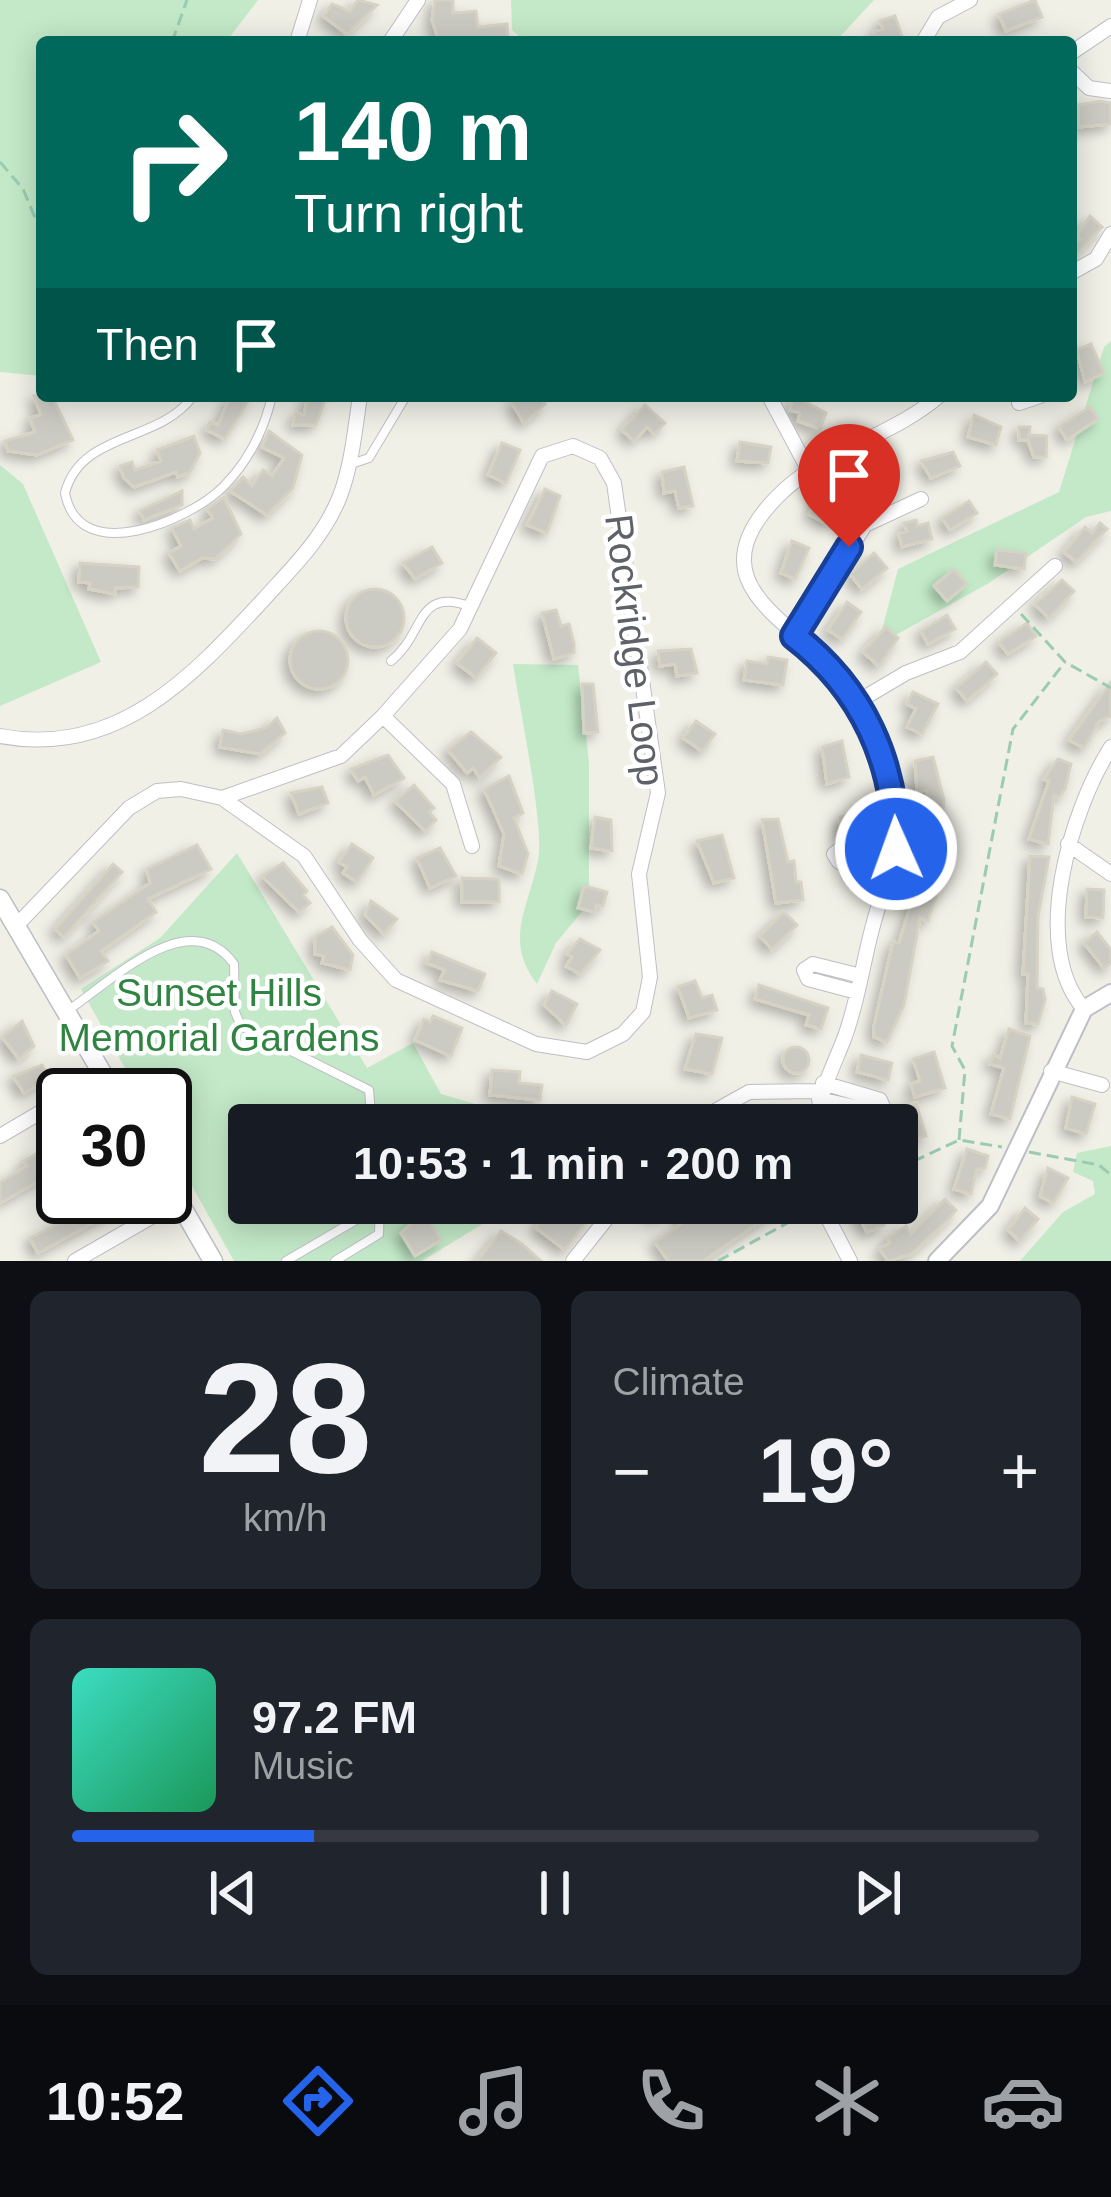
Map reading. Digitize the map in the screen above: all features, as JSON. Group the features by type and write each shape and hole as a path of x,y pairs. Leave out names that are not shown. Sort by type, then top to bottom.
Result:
{"main road":[{"path":"0,899 98,1068"},
{"path":"192,1224 213,1261"}],"street":[{"path":"299,36 310,0"},
{"path":"394,36 418,0"},
{"path":"927,36 938,17 970,0"},
{"path":"1077,49 1111,26"},
{"path":"1077,77 1089,88 1111,91"},
{"path":"1077,270 1096,259 1111,234"},
{"path":"0,736 75,738 166,697 303,556 330,518 350,464 359,402"},
{"path":"773,402 808,470"},
{"path":"819,1104 891,870 896,798 883,755 846,682 760,605 748,582 746,554 752,525 808,470 928,402"},
{"name":"Rockridge Loop","path":"566,446 600,458 614,483 658,793 639,874 650,977 643,1012 623,1034 586,1052 536,1044 396,980 360,940 304,856 223,798 341,755 456,634 536,464 566,446"},
{"path":"794,636 865,525 921,499"},
{"path":"857,702 906,673 960,652 1010,601 1055,566"},
{"path":"383,716 453,784 472,846"},
{"path":"1084,1010 1062,973 1067,844 1088,785 1111,747"},
{"path":"254,820 240,802 258,786"},
{"path":"16,926 146,796 181,789 223,798"},
{"path":"1067,844 1111,874"},
{"path":"857,992 808,979 804,970 814,964 861,976"},
{"path":"937,1261 990,1206 1084,1010 1111,993"},
{"path":"1051,1071 1102,1085"},
{"path":"728,1104 749,1092 821,1091"},
{"path":"0,1135 36,1115"},
{"path":"75,1261 139,1224"},
{"path":"573,1261 602,1224"},
{"path":"831,1224 850,1261"}],"lane":[{"path":"187,402 172,417 83,460 65,494 74,512 101,532 121,535 153,527 209,498 246,460 270,402"},
{"path":"350,464 369,458 402,402"},
{"path":"391,661 407,647 432,603 443,599 470,607"},
{"path":"66,1012 170,943 206,941 234,964 235,1012 241,1026 368,1090 370,1104"},
{"path":"286,1261 348,1224"},
{"path":"335,1261 380,1234 380,1224"}],"path":[{"path":"174,36 188,0"},
{"path":"0,162 22,189 36,220"},
{"path":"1010,601 1065,662 1111,688"},
{"path":"959,1140 965,1070 952,1046 1013,729 1065,662"},
{"path":"918,1159 959,1140 1099,1165 1111,1175"},
{"path":"718,1261 784,1224"}],"green space":[{"path":"0,0 258,0 231,36 36,36 36,375 0,372"},
{"path":"511,0 874,0 841,36 518,36 512,30"},
{"path":"1111,341 1111,511 1086,517 989,583 878,645 898,569 1059,492 1104,347"},
{"path":"0,465 23,484 101,662 0,706"},
{"path":"513,664 578,665 589,763 589,903 556,943 537,984 527,968 520,938 539,844"},
{"name":"Sunset Hills Memorial Gardens","path":"237,853 367,1068 413,1043 441,1094 476,1104 228,1104 228,1224 483,1224 422,1261 234,1261 192,1186 192,1068 125,1068 81,989 160,938"},
{"path":"1111,1146 1111,1261 1020,1261 1063,1212 1095,1194 1093,1181 1073,1172 1077,1153"}],"building":[{"path":"358,0 377,5 347,34 323,16 332,4 350,11"},
{"path":"435,0 453,0 453,13 476,11 478,27 507,24 508,36 437,36 432,20"},
{"path":"1035,0 1042,17 1006,31 999,14"},
{"path":"895,16 902,36 875,36 874,32 883,29 880,21"},
{"path":"1111,103 1111,124 1078,127 1079,105"},
{"path":"1090,216 1102,227 1077,254 1081,239 1077,236"},
{"path":"1091,344 1104,373 1085,382 1077,350"},
{"path":"36,402 55,402 73,440 37,455 8,451 5,441 35,432 30,418 41,415"},
{"path":"228,402 247,402 225,439 207,430 210,422 218,425"},
{"path":"307,402 324,402 316,425 293,425 296,413 304,415"},
{"path":"544,402 545,404 524,423 512,403"},
{"path":"792,402 805,402 826,413 820,429 798,421 800,413 790,410"},
{"path":"645,405 665,423 654,434 647,427 634,441 622,430"},
{"path":"1090,407 1098,419 1067,440 1059,427"},
{"path":"974,415 1001,427 996,445 968,437"},
{"path":"1019,427 1030,427 1029,435 1047,436 1046,457 1034,457 1028,440 1019,440"},
{"path":"269,431 302,455 293,488 267,515 230,491 243,477 252,486 263,470 272,476 284,458 262,447"},
{"path":"194,436 200,453 190,472 178,477 176,472 134,487 124,478 120,466 132,462 135,470 161,461 157,450"},
{"path":"740,442 771,447 768,463 737,461"},
{"path":"502,443 520,450 506,483 488,475"},
{"path":"953,452 960,466 931,478 921,461"},
{"path":"684,467 693,506 679,508 675,491 664,493 662,472"},
{"path":"888,473 889,489 857,498 854,474"},
{"path":"827,482 846,492 828,525 809,514"},
{"path":"545,489 560,496 547,533 527,525"},
{"path":"182,491 182,505 144,520 140,511"},
{"path":"224,497 241,534 215,559 202,558 180,571 169,553 181,546 172,528 190,520 194,529 213,518 207,509"},
{"path":"969,501 977,513 950,530 942,518"},
{"path":"916,520 918,526 928,523 932,539 902,547 899,534 907,531 904,523"},
{"path":"1100,523 1107,529 1076,562 1064,552 1085,527 1092,533"},
{"path":"792,541 809,548 795,579 781,573"},
{"path":"432,547 442,563 415,579 403,563"},
{"path":"997,550 1026,553 1024,569 995,565"},
{"path":"874,553 887,568 862,589 850,574"},
{"path":"80,563 139,567 138,587 115,588 115,594 89,589 90,583 79,582"},
{"path":"954,569 967,584 947,601 934,586"},
{"path":"1062,580 1074,591 1049,618 1035,604"},
{"path":"375,589 396,597 404,618 396,639 375,647 354,639 346,618 354,597"},
{"path":"847,602 861,612 842,639 828,630"},
{"path":"556,610 561,626 569,624 574,653 554,659 542,613"},
{"path":"947,615 955,629 928,644 921,631"},
{"path":"1027,623 1036,636 1008,654 999,642"},
{"path":"886,627 898,638 879,666 863,652"},
{"path":"319,631 340,639 348,660 340,681 319,689 298,681 290,660 298,639"},
{"path":"477,638 496,653 476,678 457,663"},
{"path":"691,649 697,673 677,676 675,664 660,666 658,651"},
{"path":"768,657 787,660 783,685 744,680 747,661 767,664"},
{"path":"986,662 997,674 967,701 956,688"},
{"path":"1111,682 1111,716 1099,721 1084,748 1069,740"},
{"path":"582,684 593,684 598,732 584,733"},
{"path":"913,692 938,704 922,734 907,727 916,709 907,704"},
{"path":"277,718 285,733 260,754 220,747 223,730 241,734 266,728"},
{"path":"696,721 715,734 702,751 683,738"},
{"path":"471,732 501,757 480,778 473,768 467,773 448,750"},
{"path":"842,741 849,777 827,784 822,747"},
{"path":"388,755 404,778 374,795 365,777 358,781 351,769"},
{"path":"933,757 944,800 940,839 946,840 940,884 928,921 920,918 904,1005 887,1042 874,1037 874,1026 893,942 899,943 920,875 927,830 927,790 917,792 915,761"},
{"path":"1058,759 1071,764 1065,789 1059,797 1054,795 1048,844 1029,839 1049,781 1044,779"},
{"path":"509,776 523,813 514,818 528,854 522,874 499,866 504,834 484,789"},
{"path":"414,785 434,808 429,812 436,820 425,831 395,801"},
{"path":"322,787 328,803 299,814 291,793"},
{"path":"871,812 873,835 841,834 840,817"},
{"path":"595,817 611,820 612,851 591,848"},
{"path":"778,819 803,900 776,903 762,820"},
{"path":"722,835 734,878 714,883 697,841"},
{"path":"352,844 373,858 357,882 343,873 347,867 339,862"},
{"path":"197,845 211,869 148,899 156,912 101,951 108,961 80,978 66,955 99,931 93,922 150,883 147,869"},
{"path":"440,848 456,876 430,888 417,858"},
{"path":"1030,856 1049,857 1038,916 1037,988 1043,989 1045,1000 1038,1024 1026,1023 1028,974 1023,974"},
{"path":"283,863 307,891 303,895 310,903 299,912 262,876"},
{"path":"113,864 122,872 64,937 55,929"},
{"path":"462,878 499,879 499,902 462,902"},
{"path":"584,886 607,892 603,906 596,905 595,912 578,908"},
{"path":"1087,889 1104,890 1103,918 1086,917"},
{"path":"371,901 397,919 384,934 365,915"},
{"path":"784,912 797,925 772,949 760,936"},
{"path":"332,927 353,955 350,970 322,963 324,956 315,954 315,937"},
{"path":"1097,932 1111,950 1111,963 1104,968 1084,943"},
{"path":"580,939 600,950 580,974 566,966 572,957 567,954"},
{"path":"432,952 485,974 478,991 440,980 445,970 427,963"},
{"path":"695,981 702,998 712,995 717,1010 689,1018 678,987"},
{"path":"759,985 828,1008 821,1029 806,1025 809,1015 755,999"},
{"path":"552,991 577,1004 566,1025 544,1005"},
{"path":"433,1016 462,1028 451,1056 415,1040 424,1019 430,1022"},
{"path":"22,1021 34,1046 19,1059 2,1037"},
{"path":"1009,1029 1030,1036 1010,1119 991,1114 1004,1068 990,1064 993,1055 1000,1058"},
{"path":"696,1034 722,1038 712,1074 685,1069"},
{"path":"796,1047 809,1060 796,1073 783,1060"},
{"path":"934,1052 945,1088 915,1097 911,1084 920,1081 913,1059"},
{"path":"861,1055 892,1063 888,1080 857,1072"},
{"path":"42,1065 44,1068 36,1068 36,1086 24,1093 13,1076"},
{"path":"492,1070 520,1072 519,1083 542,1085 540,1100 490,1095"},
{"path":"1072,1097 1095,1104 1086,1134 1066,1128"},
{"path":"918,1110 926,1136 918,1138"},
{"path":"967,1149 988,1156 985,1168 977,1169 971,1194 954,1189"},
{"path":"36,1154 36,1182 0,1203 0,1182 27,1166 24,1161"},
{"path":"1048,1168 1068,1178 1053,1203 1040,1196"},
{"path":"945,1199 956,1210 948,1220 911,1254 888,1261 880,1249 890,1243 887,1238 906,1226 911,1234"},
{"path":"1025,1208 1038,1219 1020,1241 1008,1230"},
{"path":"58,1224 90,1224 38,1253 30,1238"},
{"path":"411,1224 431,1224 441,1240 415,1256 401,1233"},
{"path":"539,1224 584,1224 565,1250 536,1228"},
{"path":"682,1224 757,1224 703,1261 668,1261 655,1242"},
{"path":"863,1224 884,1224 884,1225 867,1232"},
{"path":"501,1231 522,1244 541,1261 477,1261"}],"route":[{"path":"849,547 794,636 846,682 883,755 896,798 896,849"}]}
